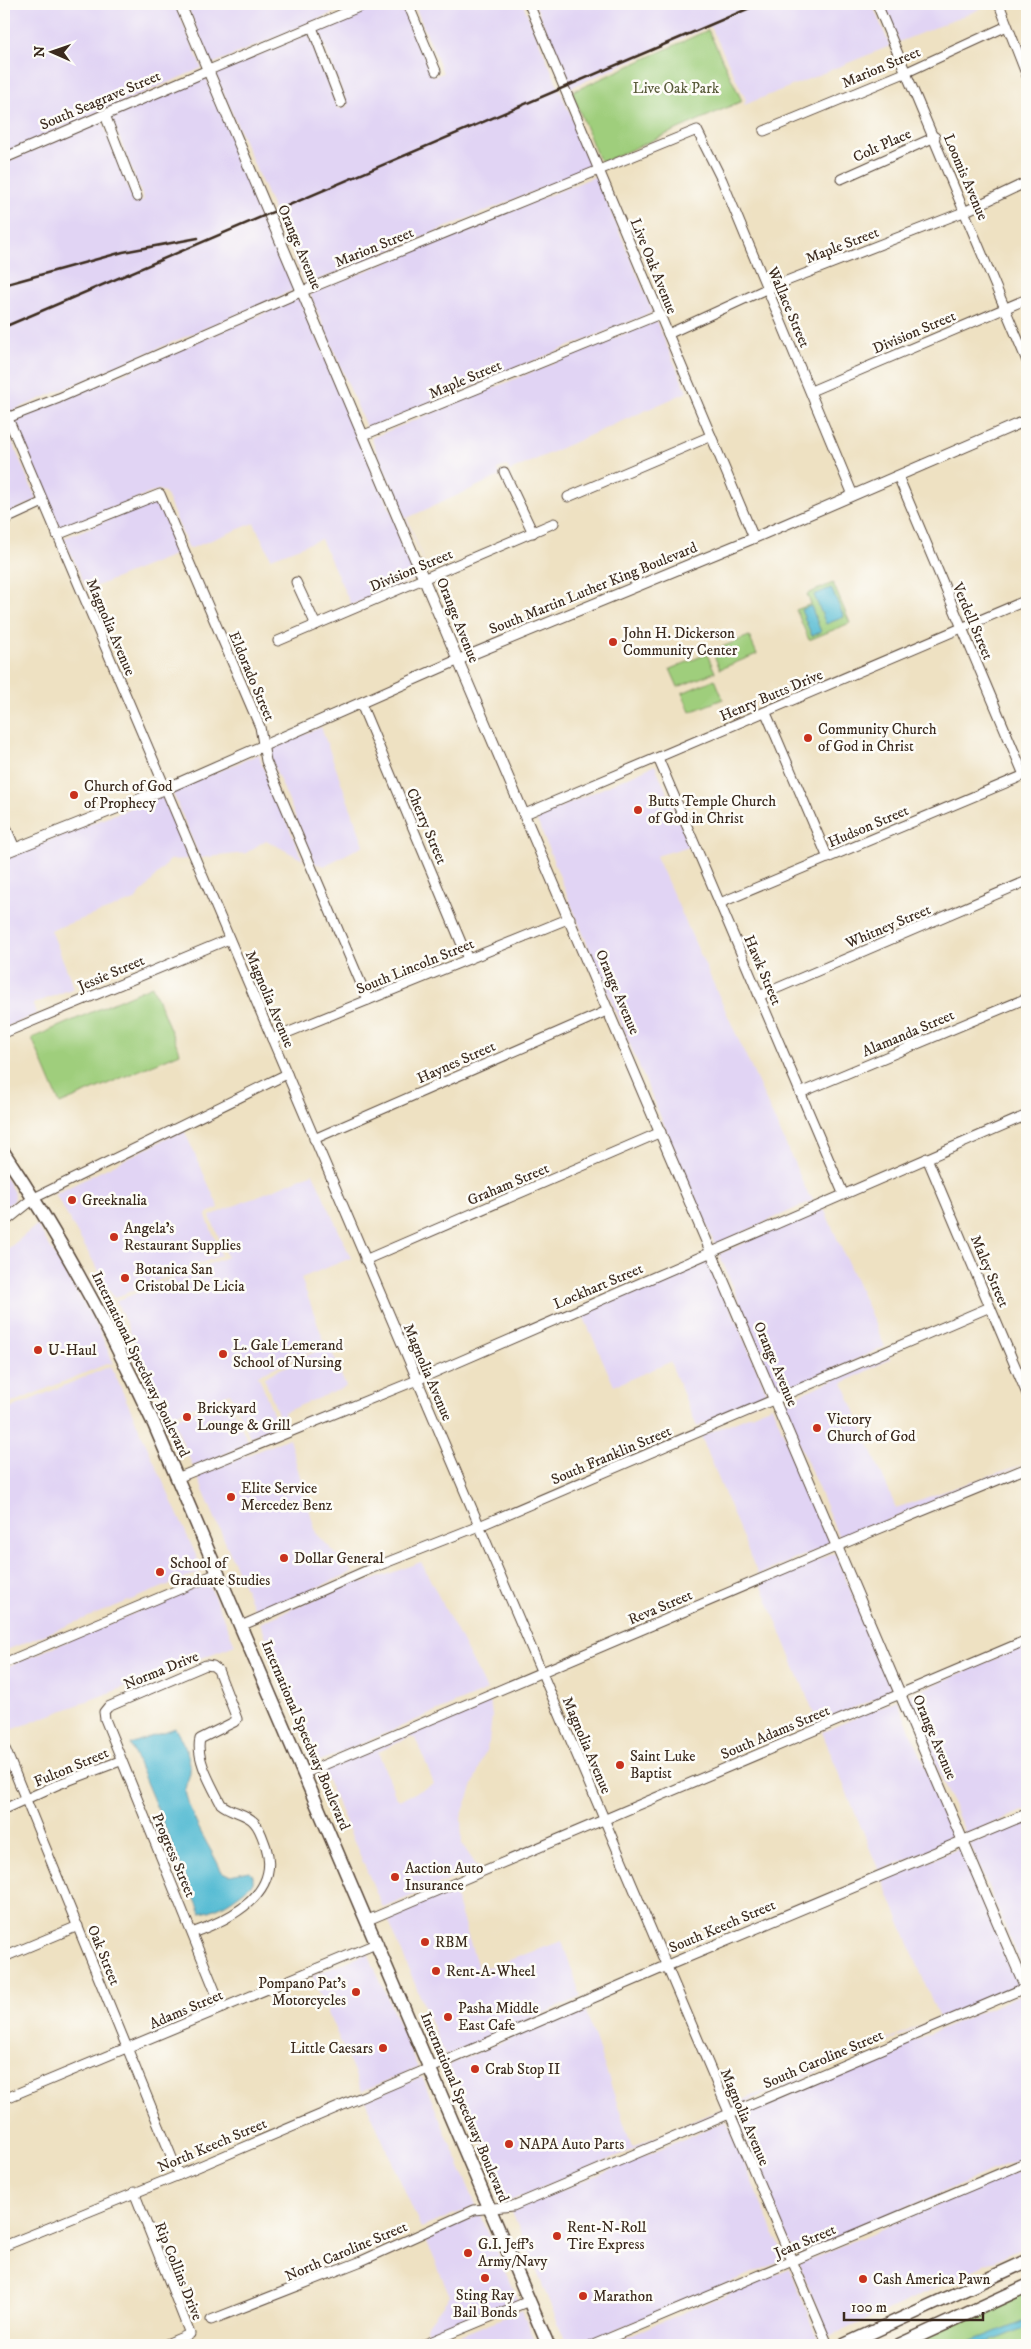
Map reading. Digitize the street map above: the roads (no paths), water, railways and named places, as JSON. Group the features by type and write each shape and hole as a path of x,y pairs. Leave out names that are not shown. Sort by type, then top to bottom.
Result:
{"main road":[{"name":"International Speedway Boulevard","path":"4,1153 72,1259 109,1329 177,1478 378,1943 548,2345"},
{"path":"844,2345 1027,2261"},
{"path":"899,2345 1027,2286"}],"street":[{"name":"Orange Avenue","path":"180,4 426,579 458,660 526,814 1027,1989"},
{"path":"209,70 366,4"},
{"path":"408,4 436,71"},
{"name":"Live Oak Avenue","path":"529,4 754,538"},
{"name":"Loomis Avenue","path":"877,4 935,137 1027,361"},
{"path":"999,4 1027,76"},
{"name":"Marion Street","path":"764,131 907,72 1008,26"},
{"path":"312,27 341,103"},
{"name":"South Seagrave Street","path":"4,158 209,70"},
{"path":"105,115 137,197"},
{"name":"Marion Street","path":"6,414 59,398 303,291 697,130"},
{"name":"Wallace Street","path":"697,130 722,180 853,495"},
{"name":"Colt Place","path":"841,179 935,137"},
{"name":"Maple Street","path":"668,334 766,289 966,211 1027,182"},
{"name":"Division Street","path":"811,391 1027,299"},
{"name":"Maple Street","path":"364,435 660,314"},
{"name":"Magnolia Avenue","path":"6,414 828,2345"},
{"name":"South Martin Luther King Boulevard","path":"4,853 165,789 458,660 754,538 1027,420"},
{"path":"568,497 711,436"},
{"path":"504,472 533,533"},
{"name":"Verdell Street","path":"898,476 961,628 1026,775"},
{"name":"Eldorado Street","path":"57,535 160,494 260,727 266,761 368,1000"},
{"path":"4,520 44,502"},
{"name":"Division Street","path":"278,641 554,523"},
{"path":"296,582 316,625"},
{"name":"Henry Butts Drive","path":"526,814 1027,600"},
{"name":"Cherry Street","path":"361,704 468,959"},
{"path":"766,713 828,858"},
{"name":"Hawk Street","path":"658,758 843,1193"},
{"name":"Hudson Street","path":"720,903 1026,775"},
{"path":"4,823 15,848"},
{"name":"Whitney Street","path":"759,996 1027,881"},
{"name":"South Lincoln Street","path":"272,1040 570,918"},
{"name":"Jessie Street","path":"4,1033 229,939"},
{"name":"Alamanda Street","path":"800,1093 1027,998"},
{"name":"Haynes Street","path":"314,1139 609,1010"},
{"path":"4,1222 34,1198 286,1074"},
{"name":"Lockhart Street","path":"177,1478 417,1380 1027,1114"},
{"name":"Graham Street","path":"365,1260 661,1132"},
{"name":"Maley Street","path":"927,1158 1027,1394"},
{"name":"South Franklin Street","path":"241,1626 990,1307"},
{"name":"Reva Street","path":"304,1772 542,1673 837,1546 1027,1468"},
{"path":"4,1663 218,1573"},
{"name":"South Adams Street","path":"368,1920 1027,1640"},
{"name":"Norma Drive","path":"104,1712 108,1707 206,1665 213,1666 218,1670 237,1719 200,1739 198,1747 200,1756 221,1804 250,1818 256,1824 263,1838 269,1858 269,1865 260,1891 246,1906 220,1923 192,1934"},
{"name":"Progress Street","path":"104,1712 104,1719 120,1761 222,2008"},
{"name":"Oak Street","path":"4,1746 126,2049 179,2174"},
{"name":"Fulton Street","path":"4,1809 26,1801 59,1784 120,1761"},
{"name":"South Keech Street","path":"430,2068 1027,1814"},
{"path":"4,1957 78,1926"},
{"name":"Adams Street","path":"4,2099 378,1943"},
{"name":"South Caroline Street","path":"491,2209 513,2206 1027,1989"},
{"name":"North Keech Street","path":"4,2246 430,2068"},
{"name":"Jean Street","path":"593,2345 1027,2162"},
{"name":"Rip Collins Drive","path":"134,2192 190,2334 164,2345"},
{"name":"North Caroline Street","path":"211,2320 359,2262 474,2210 491,2209"},
{"path":"423,2345 529,2302"}],"water":[{"path":"831,588 844,617 826,624 814,595"},
{"path":"811,606 821,632 812,636 801,610"},
{"path":"175,1728 186,1749 190,1766 185,1792 202,1835 222,1872 230,1875 250,1871 253,1876 253,1883 235,1897 222,1906 201,1913 130,1744"},
{"path":"1027,2319 1027,2326 1003,2337 980,2344 962,2345"}],"railway":[{"path":"4,327 759,4"},
{"path":"7,284 123,252 198,238"}],"place":[{"name":"John H. Dickerson Community Center","path":"613,642"},
{"name":"Community Church of God in Christ","path":"808,738"},
{"name":"Church of God of Prophecy","path":"74,795"},
{"name":"Butts Temple Church of God in Christ","path":"638,810"},
{"name":"Greeknalia","path":"72,1200"},
{"name":"Angela's Restaurant Supplies","path":"114,1237"},
{"name":"Botanica San Cristobal De Licia","path":"125,1278"},
{"name":"U-Haul","path":"38,1350"},
{"name":"L. Gale Lemerand School of Nursing","path":"223,1354"},
{"name":"Brickyard Lounge & Grill","path":"187,1417"},
{"name":"Victory Church of God","path":"817,1428"},
{"name":"Elite Service Mercedez Benz","path":"231,1497"},
{"name":"Dollar General","path":"284,1558"},
{"name":"School of Graduate Studies","path":"160,1572"},
{"name":"Saint Luke Baptist","path":"620,1765"},
{"name":"Aaction Auto Insurance","path":"395,1877"},
{"name":"RBM","path":"425,1942"},
{"name":"Rent-A-Wheel","path":"436,1971"},
{"name":"Pompano Pat's Motorcycles","path":"356,1992"},
{"name":"Pasha Middle East Cafe","path":"448,2017"},
{"name":"Little Caesars","path":"383,2048"},
{"name":"Crab Stop II","path":"475,2069"},
{"name":"NAPA Auto Parts","path":"509,2144"},
{"name":"Rent-N-Roll Tire Express","path":"557,2236"},
{"name":"G.I. Jeff's Army/Navy","path":"468,2253"},
{"name":"Sting Ray Bail Bonds","path":"485,2278"},
{"name":"Cash America Pawn","path":"863,2279"},
{"name":"Marathon","path":"583,2296"}],"park label":[{"name":"Live Oak Park","path":"676,88"}]}
